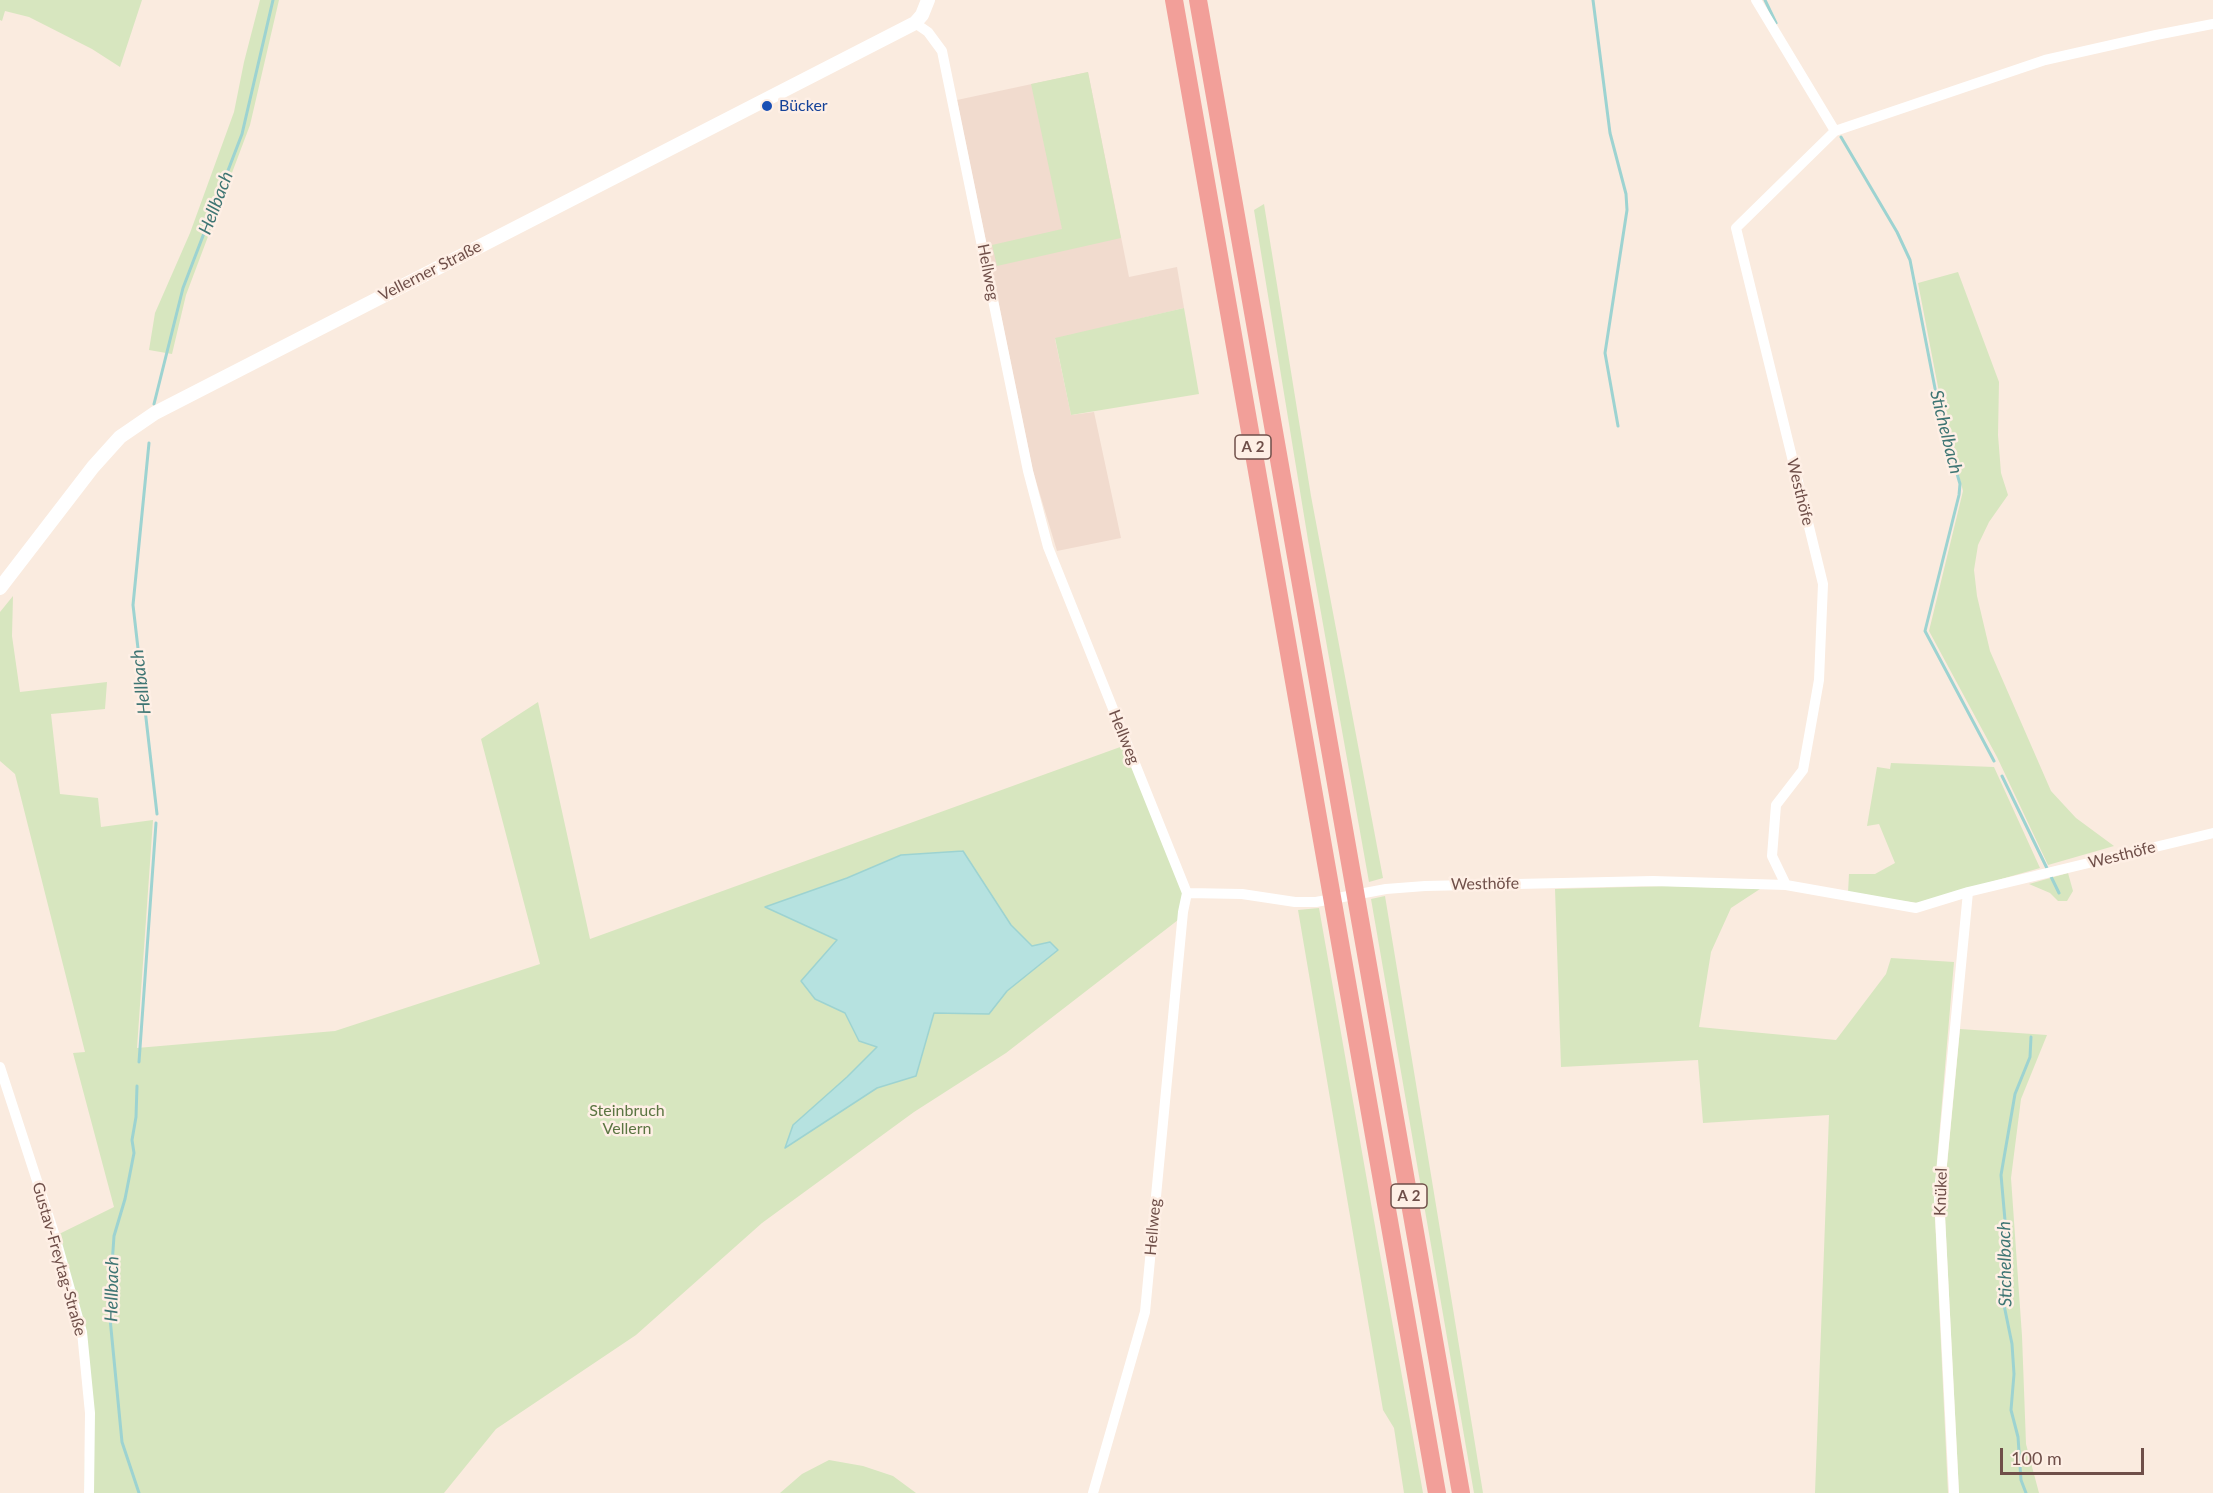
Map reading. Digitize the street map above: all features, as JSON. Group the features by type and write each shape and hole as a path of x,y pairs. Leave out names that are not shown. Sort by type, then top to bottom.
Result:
{"highway":[{"name":"A 2","path":"1174,0 1437,1493"},
{"name":"A 2","path":"1198,0 1461,1493"}],"main road":[{"path":"915,22 922,15 928,0"},
{"name":"Vellerner Straße","path":"0,588 93,467 120,437 155,413 915,22"}],"street":[{"path":"1756,0 1835,131 2045,60 2213,24"},
{"name":"Hellweg","path":"915,22 928,32 942,51 1028,471 1048,547 1187,893 1183,912 1145,1312 1093,1493"},
{"name":"Westhöfe","path":"1786,885 1772,856 1776,805 1803,770 1819,680 1823,584 1736,228 1835,131"},
{"name":"Westhöfe","path":"1187,893 1242,894 1295,902 1316,902 1386,889 1425,886 1653,880 1786,885 1916,908 1968,892 2213,833"},
{"name":"Knükel","path":"1954,1493 1939,1195 1968,892"},
{"name":"Gustav-Freytag-Straße","path":"0,1067 55,1236 82,1332 90,1413 89,1493"}],"shaded area":[{"path":"1088,72 1129,277 1177,267 1184,308 1055,339 1071,415 1094,412 1121,538 1057,551 1033,471 957,100"}],"green space":[{"path":"0,0 142,0 120,67 92,49 29,17 5,11 2,21 0,20"},
{"path":"260,0 279,0 250,125 186,295 172,354 149,350 155,313 190,233 234,112"},
{"path":"1088,72 1121,238 997,266 992,245 1062,229 1031,84"},
{"path":"1264,204 1311,496 1383,878 1369,882 1308,540 1254,210"},
{"path":"1958,272 1999,382 1998,435 2001,473 2008,495 1989,522 1978,545 1974,570 1977,596 1990,651 2051,791 2076,818 2114,846 2048,865 1997,757 1929,631 1963,491 1943,413 1918,283"},
{"path":"1184,308 1199,394 1071,415 1055,338"},
{"name":"Steinbruch Vellern","path":"13,596 12,636 20,692 107,682 105,709 51,714 60,794 98,798 101,827 153,820 137,1048 335,1031 540,964 481,739 538,702 590,939 1123,746 1187,893 1178,920 1006,1053 914,1112 762,1223 636,1335 496,1429 444,1493 84,1493 86,1414 77,1324 55,1236 114,1207 73,1053 85,1052 15,774 0,761 0,612"},
{"path":"1891,763 1994,767 2040,868 1917,903 1848,893 1849,874 1875,874 1895,863 1879,824 1867,826 1877,767 1890,769"},
{"path":"2068,873 2073,891 2067,901 2058,901 2050,893 2029,884"},
{"path":"1668,886 1760,889 1731,908 1711,952 1699,1027 1836,1040 1886,974 1891,958 1954,962 1934,1196 1948,1493 1815,1493 1829,1115 1703,1123 1698,1060 1561,1067 1555,889"},
{"path":"1385,896 1483,1493 1474,1493 1371,899"},
{"path":"1319,908 1423,1493 1404,1493 1394,1428 1383,1410 1298,910"},
{"path":"1960,1029 2047,1035 2021,1099 2011,1178 2022,1336 2026,1444 2039,1493 1959,1493 1944,1197"},
{"path":"829,1460 863,1466 893,1476 916,1493 780,1493 802,1474"}],"water":[{"path":"963,851 1011,925 1032,946 1050,942 1058,950 1007,991 989,1014 934,1013 916,1076 877,1088 785,1148 793,1125 877,1047 859,1041 845,1013 815,999 801,981 837,940 765,907 847,878 901,855"}],"waterway":[{"name":"Hellbach","path":"154,404 183,288 242,134 273,0"},
{"path":"1593,0 1610,133 1626,194 1627,210 1605,353 1618,426"},
{"name":"Stichelbach","path":"1765,0 1776,23"},
{"name":"Stichelbach","path":"1841,137 1897,232 1910,260 1940,414 1960,484 1925,631 1994,761"},
{"name":"Hellbach","path":"149,443 133,605 157,814"},
{"name":"Stichelbach","path":"2002,776 2059,893"},
{"name":"Hellbach","path":"139,1062 156,823"},
{"name":"Stichelbach","path":"2026,1493 2021,1480 2018,1437 2011,1410 2014,1374 2012,1344 2004,1305 2007,1243 2001,1175 2015,1094 2030,1057 2031,1037"},
{"name":"Hellbach","path":"137,1086 136,1117 132,1140 134,1153 125,1199 114,1236 109,1308 122,1442 139,1493"}],"place":[{"name":"Bücker","path":"767,106"}]}
